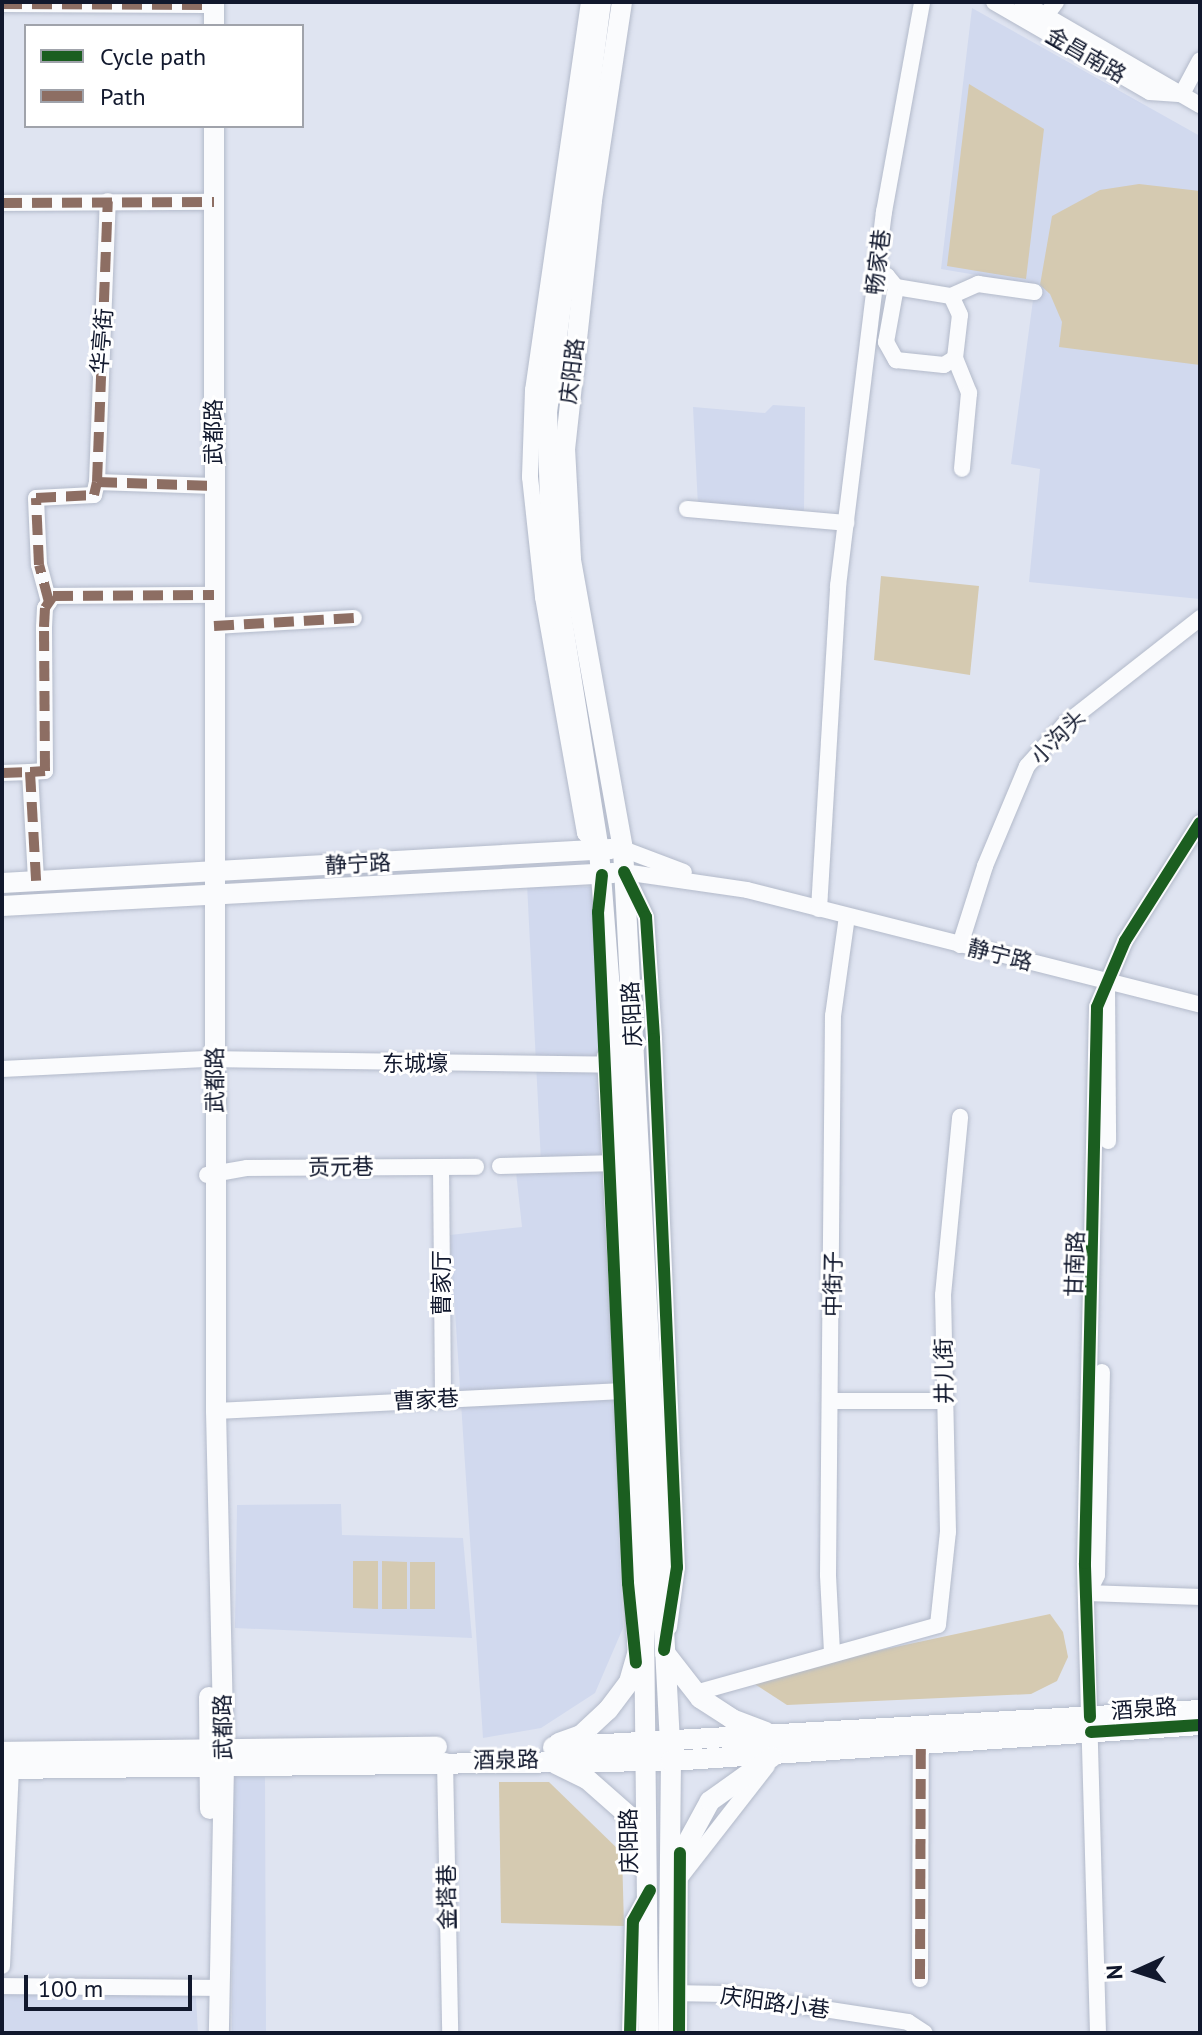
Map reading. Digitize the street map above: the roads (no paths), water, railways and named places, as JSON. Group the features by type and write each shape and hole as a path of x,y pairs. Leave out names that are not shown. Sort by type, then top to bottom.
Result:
{"main road":[{"path":"591,2 593,45"},
{"name":"庆阳路","path":"601,2 547,410 552,557 602,875 627,1391 644,1619 650,1890 648,2033"},
{"name":"庆阳路","path":"622,2 565,437 571,560 623,849 676,1876 674,1993 668,2033"},
{"name":"武都路","path":"205,128 209,202 210,1175 217,1757"},
{"name":"武都路","path":"209,202 214,128"},
{"name":"武都路","path":"209,595 214,626 209,872"},
{"name":"静宁路","path":"2,883 623,849"},
{"name":"静宁路","path":"2,906 624,872"},
{"name":"武都路","path":"210,1175 216,1411 217,1757 214,1988 210,2033"},
{"path":"540,1753 594,1725 621,1695 636,1663 644,1619"},
{"path":"664,1650 695,1693 777,1745 710,1801 680,1853 676,1876"},
{"name":"酒泉路","path":"777,1745 921,1746 1200,1710"},
{"name":"酒泉路","path":"5,1763 217,1757 646,1753 1090,1724 1200,1725"},
{"path":"540,1753 587,1779 629,1816 650,1890"},
{"name":"酒泉路","path":"217,1757 445,1761 540,1753"},
{"name":"武都路","path":"214,1988 219,2033"}],"street":[{"path":"591,2 533,390 530,477 543,597 585,833 599,850"},
{"name":"畅家巷","path":"819,909 846,523 876,275 922,2"},
{"name":"金昌南路","path":"994,2 1150,92 1182,94"},
{"name":"金昌南路","path":"1022,2 1051,9 1200,105"},
{"path":"2,4 207,9"},
{"path":"1182,94 1200,60"},
{"name":"华亭街","path":"97,482 108,201"},
{"path":"2,203 209,202"},
{"path":"876,275 887,276 896,287 951,296 978,284 1034,292"},
{"path":"896,287 889,353 896,360 944,365 955,358"},
{"path":"951,296 960,315 955,358 969,393 962,469"},
{"path":"49,602 39,565 36,498 94,495 97,482 209,486"},
{"path":"687,509 846,523"},
{"path":"2,773 45,771 44,627 53,596 209,595"},
{"path":"214,626 354,618"},
{"name":"小沟头","path":"960,945 985,866 1027,766 1065,724 1200,618"},
{"path":"30,772 36,881"},
{"name":"甘南路","path":"1098,2033 1088,1593 1097,1575 1111,1013 1107,983 1125,941 1200,823"},
{"name":"静宁路","path":"623,849 708,882"},
{"name":"静宁路","path":"624,872 708,882 1200,1005"},
{"name":"中街子","path":"832,1652 833,1016 847,916"},
{"name":"东城壕","path":"2,1069 210,1059 610,1065"},
{"name":"井儿街","path":"832,1652 938,1625 948,1532 943,1295 960,1117"},
{"path":"500,1166 616,1163"},
{"name":"曹家厅","path":"441,1167 443,1399"},
{"name":"贡元巷","path":"210,1175 247,1168 476,1167"},
{"path":"627,1391 636,1663"},
{"name":"曹家巷","path":"216,1411 627,1391"},
{"path":"831,1401 943,1401"},
{"path":"1088,1593 1200,1597"},
{"path":"695,1693 832,1652"},
{"path":"676,1876 777,1745"},
{"path":"920,1979 921,1746"},
{"name":"金塔巷","path":"445,1761 450,2033"},
{"path":"2,1966 5,1763"},
{"path":"630,2033 633,1921 650,1890"},
{"path":"2,1986 214,1988"},
{"path":"674,1993 679,2033"},
{"name":"庆阳路小巷","path":"674,1993 726,1994 908,2022 925,2033"}]}
